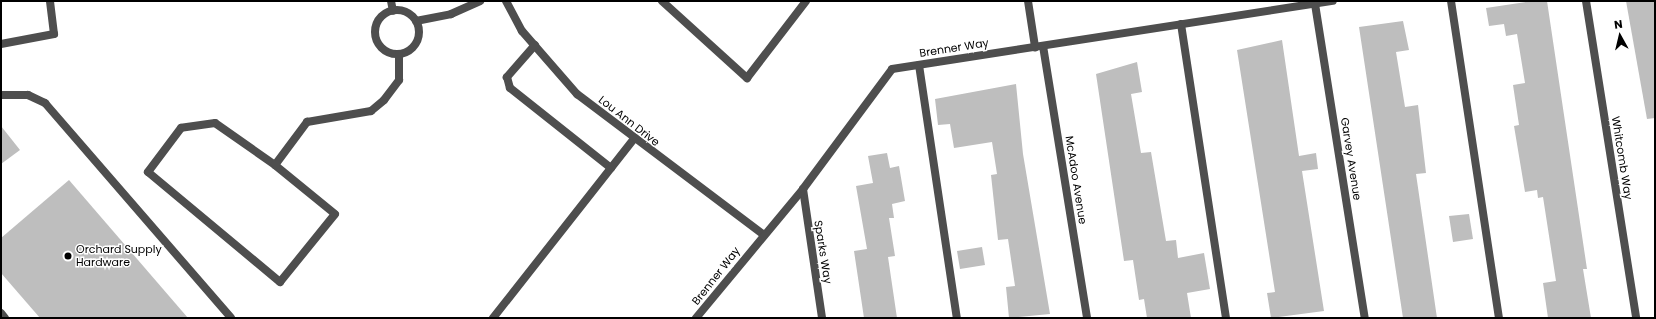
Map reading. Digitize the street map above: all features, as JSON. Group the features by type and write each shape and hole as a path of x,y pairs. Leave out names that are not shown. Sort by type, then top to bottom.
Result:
{"street":[{"path":"1,44 54,34 50,1"},
{"path":"391,1 393,11"},
{"path":"416,21 451,14 480,1"},
{"name":"Lou Ann Drive","path":"506,1 535,45 577,94 634,140 763,234"},
{"path":"662,1 747,78 806,1"},
{"name":"McAdoo Avenue","path":"1028,1 1039,46 1087,318"},
{"name":"Brenner Way","path":"696,318 763,234 802,189 892,69 1333,1"},
{"path":"1451,1 1499,318"},
{"name":"Whitcomb Way","path":"1586,1 1636,318"},
{"name":"Garvey Avenue","path":"1314,4 1365,318"},
{"path":"393,11 406,12 416,21 416,43 398,54 384,50 375,31 380,18 393,11"},
{"path":"1181,24 1226,318"},
{"path":"535,45 507,77 510,88 611,168"},
{"path":"275,166 307,122 371,111 384,100 399,80 398,54"},
{"path":"918,65 957,318"},
{"path":"1,95 28,95 45,102 231,318"},
{"path":"215,123 275,166 335,214 280,282 148,172 181,128 215,123"},
{"path":"493,318 634,140"},
{"name":"Sparks Way","path":"802,189 822,318"},
{"path":"1,313 5,318"}],"building":[{"path":"1532,1 1547,1 1587,269 1583,269 1591,318 1548,318 1543,283 1556,281 1543,197 1538,198 1537,190 1525,192 1514,126 1519,125 1513,85 1525,83 1517,34 1506,36 1504,24 1489,26 1486,8"},
{"path":"1626,1 1655,1 1655,118 1647,119"},
{"path":"1403,21 1409,50 1396,52 1405,107 1418,105 1426,173 1416,174 1437,318 1403,318 1359,27"},
{"path":"1282,40 1299,156 1316,153 1318,169 1302,171 1324,311 1271,318 1267,293 1275,292 1237,50"},
{"path":"1137,62 1142,92 1131,94 1141,153 1151,152 1166,241 1176,240 1178,258 1204,253 1210,289 1187,293 1191,318 1147,318 1144,299 1139,300 1133,260 1124,261 1096,74"},
{"path":"1016,84 1023,154 1050,314 1009,318 1006,287 1015,286 1008,239 998,240 991,175 997,174 992,142 954,148 950,124 938,125 935,99"},
{"path":"1,126 20,150 1,164"},
{"path":"887,153 890,168 899,166 905,201 892,204 894,218 889,218 895,256 888,257 897,318 864,318 854,251 867,249 856,186 873,183 868,156"},
{"name":"Orchard Supply Hardware","path":"69,180 188,318 40,318 1,273 1,238"},
{"path":"1469,214 1473,239 1453,242 1449,216"},
{"path":"982,247 985,265 960,269 957,251"}],"place":[{"name":"Orchard Supply Hardware","path":"68,256"}]}
